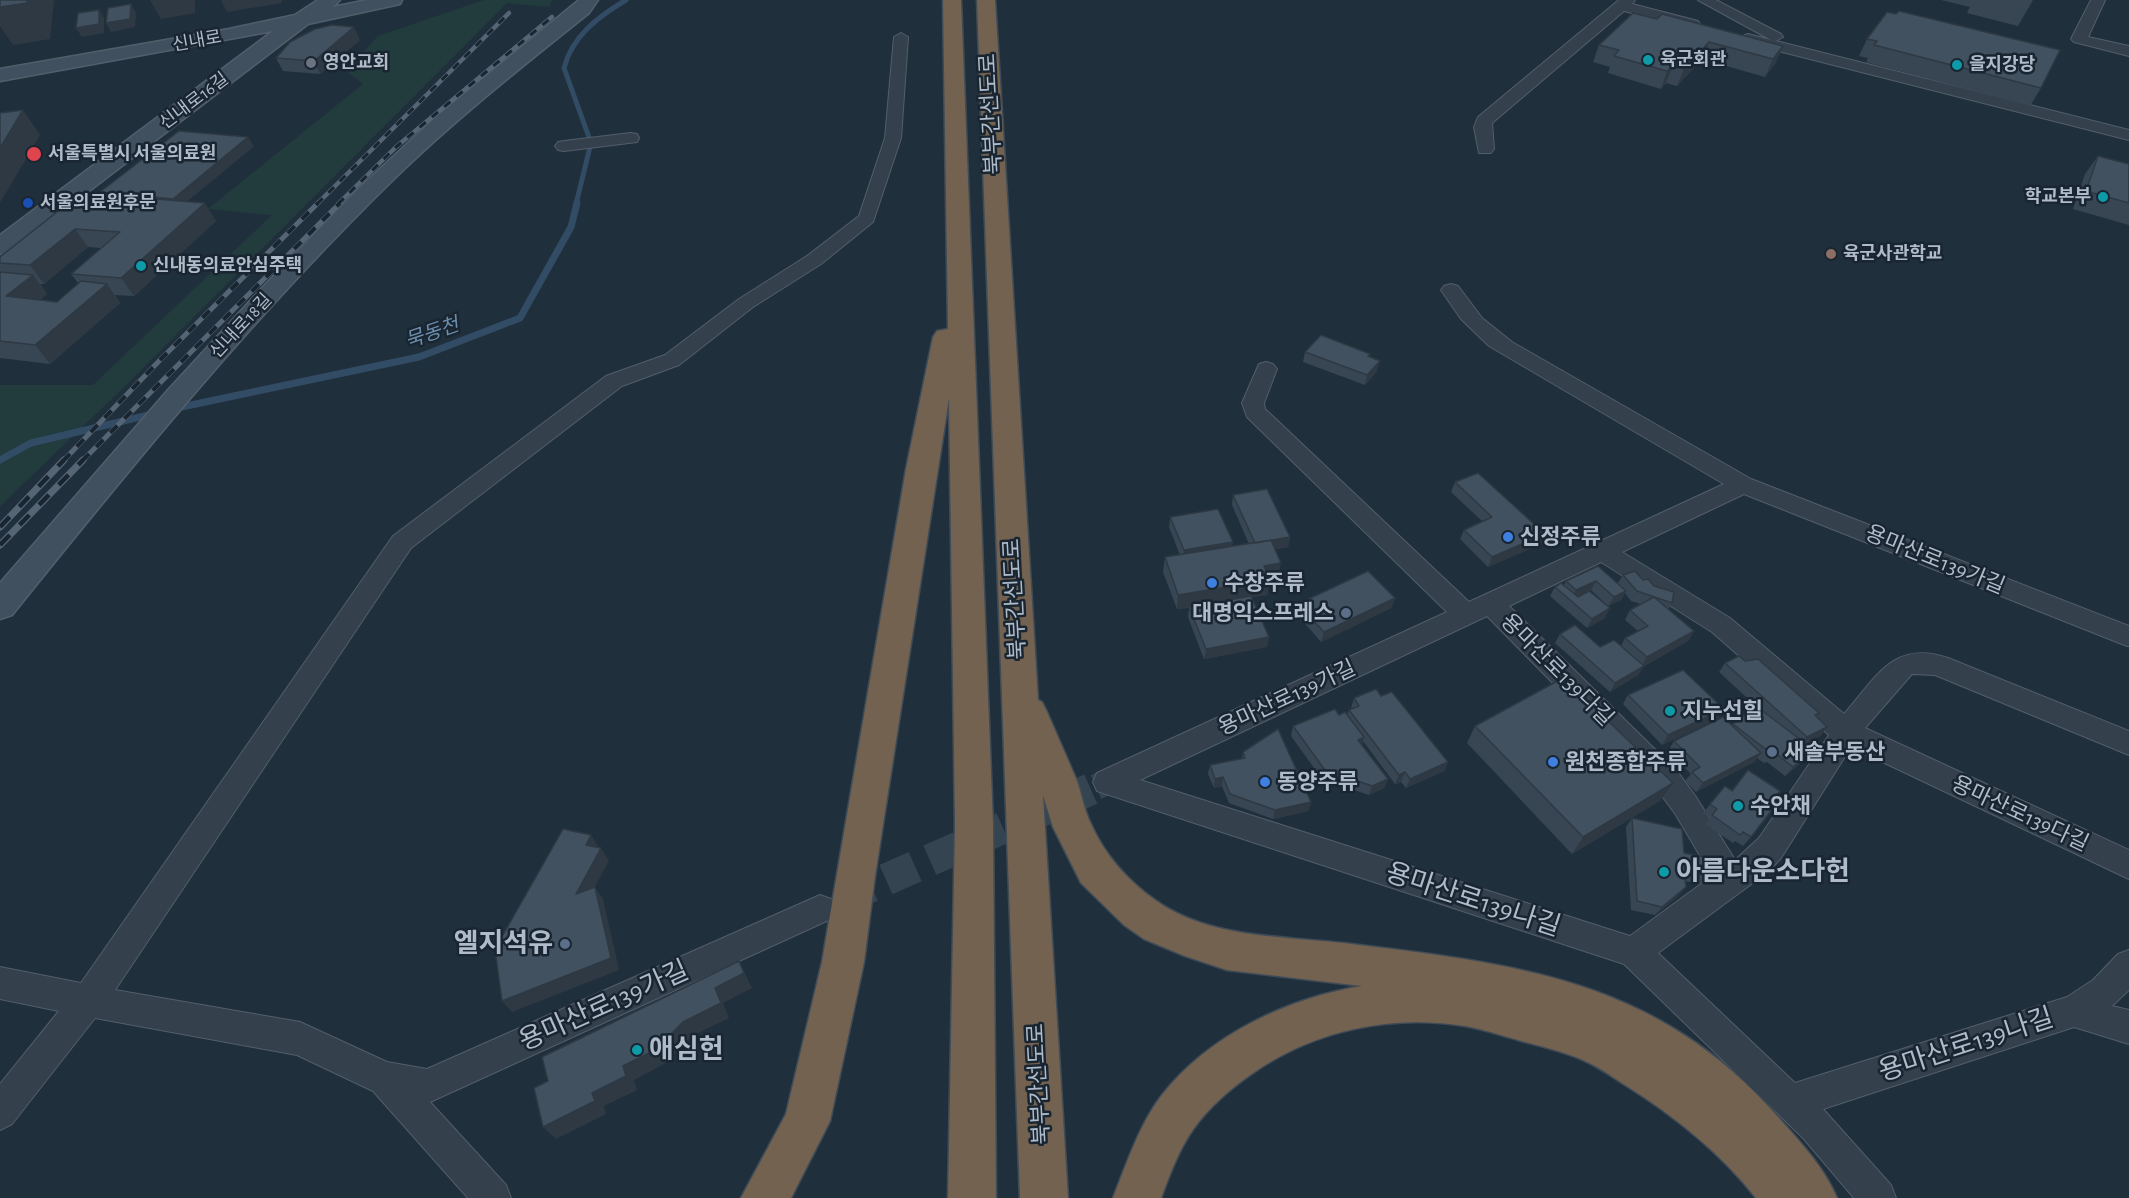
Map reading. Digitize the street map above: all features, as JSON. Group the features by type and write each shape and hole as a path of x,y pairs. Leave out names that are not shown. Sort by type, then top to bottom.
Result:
{"highway":[{"name":"북부간선도로","path":"952,0 974,824 972,1198"},
{"name":"북부간선도로","path":"986,0 1044,1198"},
{"path":"765,1198 807,1121 843,962 921,469 958,276"},
{"path":"1019,689 1059,784 1072,827 1095,870 1138,912 1158,925 1185,937 1227,950 1497,984 1585,1007 1636,1030 1679,1056 1766,1137 1813,1198"},
{"path":"1137,1198 1150,1163 1178,1113 1218,1071 1265,1039 1317,1016 1352,1007 1402,1001 1460,1004 1532,1023 1598,1045 1663,1082 1702,1111 1738,1144 1786,1198"}],"street":[{"name":"신내로16길","path":"0,247 302,19 331,0"},
{"name":"신내로","path":"0,75 229,35 393,0"},
{"name":"신내로18길","path":"0,606 207,362 366,194 479,91 582,9 589,0"},
{"path":"1705,0 1811,55"},
{"path":"1734,15 1740,0"},
{"path":"2098,0 2079,39 2129,51"},
{"path":"1485,149 1482,127 1484,122 1624,3 1710,29"},
{"path":"1733,34 2129,135"},
{"path":"0,1112 88,1001 402,542 614,381 672,360 746,303 814,260 867,218 893,138 901,37"},
{"path":"113,55 207,62 212,68 210,74 184,109"},
{"path":"564,146 632,138"},
{"name":"용마산로139가길","path":"1451,290 1467,315 1505,348 1743,485 2127,636"},
{"path":"1266,369 1253,404 1255,412 1478,609"},
{"name":"용마산로139가길","path":"1107,782 1743,485"},
{"name":"용마산로139다길","path":"1602,551 1712,618 1809,703 1846,732 2129,865"},
{"name":"용마산로139다길","path":"1478,609 1667,780 1686,806 1731,880"},
{"path":"1634,952 1758,861 1770,848 1846,732 1900,668 1918,662 1939,665 2129,743"},
{"name":"용마산로139나길","path":"1107,782 1634,952 1815,1126 1878,1198"},
{"name":"용마산로139가길","path":"0,983 300,1039 385,1079 428,1086 820,909"},
{"name":"용마산로139나길","path":"1790,1102 2074,1011 2114,985 2129,965"},
{"path":"2074,1011 2129,1027"},
{"name":"용마산로139가길","path":"385,1079 493,1198"}],"green space":[{"path":"484,0 552,0 549,7 507,3 123,388 0,506 0,385 93,385 272,215 208,209 363,84 346,71 378,36"}],"building":[{"path":"0,0 27,0 27,3 0,7"},
{"path":"131,4 130,19 106,23 108,8"},
{"path":"99,10 99,24 76,28 78,13"},
{"path":"1899,11 2060,50 2041,88 1874,45 1877,41 1867,39 1887,12 1896,14"},
{"path":"1633,13 1657,19 1662,14 1783,46 1773,59 1709,42 1684,69 1673,66 1667,71 1614,56 1619,50 1599,45"},
{"path":"332,25 354,27 314,61 276,58 290,42 315,29"},
{"path":"23,110 0,148 0,113"},
{"path":"179,131 248,137 173,199 100,192"},
{"path":"2098,156 2129,164 2129,203 2086,191"},
{"path":"81,193 205,203 121,278 71,274 120,232 75,229 30,265 0,263 0,257"},
{"path":"0,272 33,275 6,296 57,302 81,281 107,284 35,345 0,341"},
{"path":"1321,335 1370,354 1368,356 1380,361 1367,375 1305,352"},
{"path":"1478,473 1545,534 1492,557 1464,530 1492,517 1455,482"},
{"path":"1267,489 1290,537 1255,543 1233,495"},
{"path":"1218,509 1233,542 1184,550 1170,517"},
{"path":"1271,540 1281,563 1264,566 1270,580 1178,595 1165,557"},
{"path":"1598,566 1626,591 1614,597 1596,581 1576,590 1566,581"},
{"path":"1368,571 1395,598 1324,632 1298,604"},
{"path":"1635,571 1643,580 1648,579 1654,586 1674,592 1672,603 1637,591 1623,575"},
{"path":"1561,583 1578,597 1589,591 1610,608 1592,619 1555,587"},
{"path":"1251,596 1269,637 1206,649 1189,607"},
{"path":"1654,597 1694,631 1647,657 1625,638 1648,626 1630,610"},
{"path":"1575,625 1600,647 1614,640 1644,666 1615,683 1560,634"},
{"path":"1739,656 1745,661 1758,659 1819,713 1815,715 1827,727 1807,737 1725,663"},
{"name":"지누선힐","path":"1683,670 1724,709 1668,735 1628,695"},
{"path":"1563,678 1673,783 1583,837 1475,726"},
{"path":"1376,689 1381,696 1392,692 1448,762 1410,779 1405,772 1399,775 1349,710 1359,706 1354,698"},
{"path":"1756,706 1814,750 1793,767 1733,724"},
{"path":"1335,709 1339,715 1345,712 1364,737 1358,740 1388,779 1372,786 1337,774 1330,777 1293,726"},
{"path":"1723,717 1761,753 1703,783 1692,772 1700,767 1674,741"},
{"path":"1278,729 1311,802 1275,810 1230,794 1223,777 1215,779 1210,765 1245,758 1243,752"},
{"name":"수안채","path":"1748,770 1780,791 1767,808 1771,811 1751,837 1743,832 1740,835 1712,815 1717,809 1710,804 1725,786 1732,791"},
{"name":"아름다운소다헌","path":"1632,818 1682,829 1684,853 1705,857 1707,875 1684,871 1686,887 1662,907 1637,901"},
{"path":"563,829 591,835 586,845 601,848 576,894 595,887 611,958 502,1001 495,949"},
{"path":"739,961 744,973 715,988 721,1003 683,1022 655,1050 623,1066 626,1076 592,1093 595,1101 543,1127 534,1088 548,1081 542,1057"}],"waterway":[{"name":"묵동천","path":"576,204 591,143 564,68 573,46 588,28 626,0"},
{"name":"묵동천","path":"172,409 419,357 520,318 571,227 577,203"},
{"name":"묵동천","path":"0,460 31,443 157,413"}],"tunnel":[{"path":"1096,787 1107,782"},
{"path":"842,899 1100,785"}],"railway":[{"path":"317,204 509,13"},
{"path":"338,204 396,147 552,17"},
{"path":"63,461 162,358 318,203"},
{"path":"83,460 340,203"},
{"path":"0,527 64,460"},
{"path":"0,545 83,460"}],"place":[{"name":"육군회관","path":"1648,60"},
{"name":"영안교회","path":"311,63"},
{"name":"을지강당","path":"1957,65"},
{"name":"서울특별시 서울의료원","path":"34,154"},
{"name":"학교본부","path":"2103,197"},
{"name":"서울의료원후문","path":"28,203"},
{"name":"육군사관학교","path":"1831,254"},
{"name":"신내동의료안심주택","path":"141,266"},
{"name":"신정주류","path":"1508,537"},
{"name":"수창주류","path":"1212,583"},
{"name":"대명익스프레스","path":"1346,613"},
{"name":"지누선힐","path":"1670,711"},
{"name":"새솔부동산","path":"1772,752"},
{"name":"원천종합주류","path":"1553,762"},
{"name":"동양주류","path":"1265,782"},
{"name":"수안채","path":"1738,806"},
{"name":"아름다운소다헌","path":"1664,872"},
{"name":"엘지석유","path":"565,944"},
{"name":"애심헌","path":"637,1050"}]}
